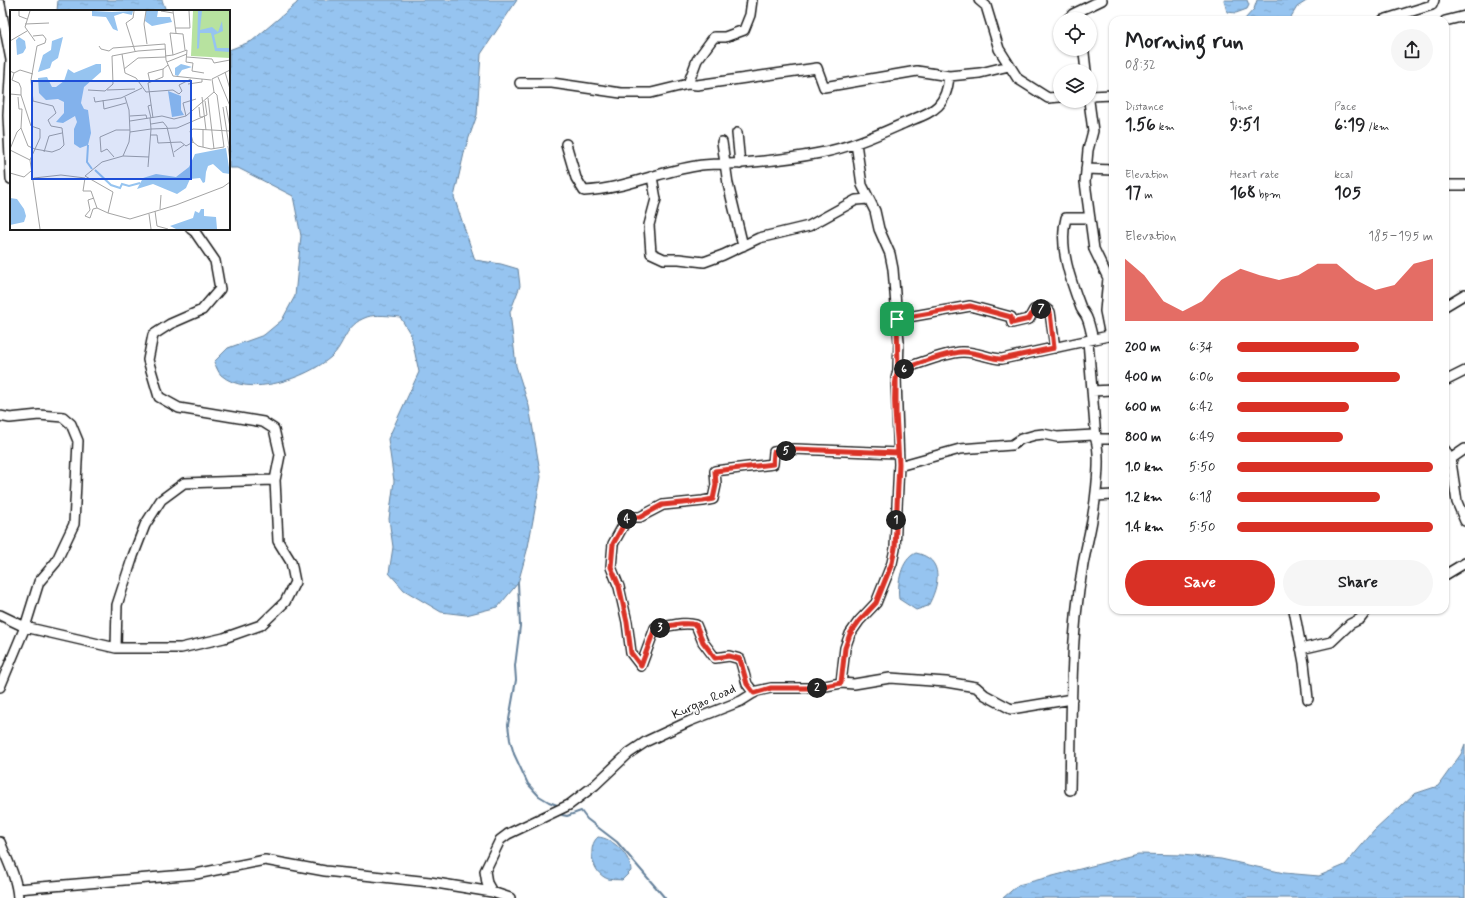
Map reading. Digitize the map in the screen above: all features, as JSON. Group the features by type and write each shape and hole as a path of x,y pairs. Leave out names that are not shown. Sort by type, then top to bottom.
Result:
{"street":[{"path":"688,84 697,60 714,37 725,37 744,30 750,15 752,0"},
{"path":"980,0 986,6 999,49 1018,79 1048,98 1053,98"},
{"path":"1081,5 1102,0"},
{"path":"1396,16 1432,5 1434,0"},
{"path":"0,4 10,55"},
{"path":"1449,20 1465,16"},
{"path":"520,83 552,83 621,93 651,93 688,84 697,85 817,68 824,87 917,70 949,76 980,73 1009,66"},
{"path":"566,144 576,178 584,191 606,190 697,165 740,164 821,153 856,143 935,111 947,93 949,76"},
{"path":"10,78 8,115 10,158"},
{"path":"1097,96 1109,95"},
{"path":"1090,108 1094,131 1086,169 1085,182 1094,249 1108,278 1105,311 1109,327"},
{"path":"737,133 740,164"},
{"path":"722,142 728,184 743,246"},
{"path":"841,683 845,648 850,634 859,621 876,603 892,563 896,539 899,466 896,379 898,370 897,319 890,254 862,185 856,143"},
{"path":"1086,169 1109,170"},
{"path":"652,177 656,199 649,225 651,253 664,259 679,258 704,262 759,238 809,226 856,200 868,198"},
{"path":"1449,185 1465,185"},
{"path":"1070,790 1073,638 1085,556 1096,496 1098,451 1092,391 1090,340 1087,319 1082,309 1070,273 1063,242 1063,229 1066,218 1090,218"},
{"path":"0,615 25,627 116,648 182,648 224,638 261,625 285,602 295,582 291,562 278,541 275,480 280,455 274,429 263,422 179,408 159,397 148,360 153,335 170,324 202,310 220,289 215,261 195,232 192,230"},
{"path":"1449,304 1465,294"},
{"path":"897,319 970,306 1011,317 1012,323 1029,319 1034,310 1045,308 1050,312 1054,348"},
{"path":"898,370 961,352 973,352 996,359 1002,359 1109,335"},
{"path":"1449,379 1465,371"},
{"path":"1092,391 1109,390"},
{"path":"0,416 10,418 39,415 63,417 71,424 78,441 74,524 56,562 39,582 25,627 0,687"},
{"path":"899,466 960,449 1012,445 1021,439 1042,434 1057,437 1094,435 1096,439 1109,439"},
{"path":"754,693 747,684 740,659 729,656 715,658 703,642 696,625 688,622 669,627 655,628 641,666 631,653 627,622 619,586 611,567 613,544 628,517 640,517 662,505 713,499 716,485 715,471 773,464 774,452 794,449 898,453"},
{"path":"1451,462 1452,458 1465,449"},
{"path":"1449,458 1451,462 1457,502 1465,521"},
{"path":"116,648 117,605 145,525 161,500 184,484 275,480"},
{"path":"1096,496 1109,495"},
{"path":"1449,573 1465,563"},
{"path":"1295,614 1308,699"},
{"path":"1301,649 1331,642 1350,624 1360,619 1364,614"},
{"name":"Kurgao Road","path":"487,894 485,872 500,840 508,834 569,805 595,785 629,753 647,740 741,701 754,693 771,688 814,688 841,683 854,684 890,678 946,682 976,687 985,695 1011,709 1072,699"},
{"path":"0,842 18,894 196,874 265,860 325,872 430,882 510,898"}],"water":[{"path":"58,0 162,0 166,10 57,10"},
{"path":"298,0 517,0 481,54 477,115 465,149 454,197 475,260 501,264 518,269 520,286 510,312 516,366 529,406 541,477 528,547 518,583 498,607 466,615 441,612 404,590 389,573 393,547 389,519 394,481 388,439 419,372 411,335 400,317 374,316 367,317 359,321 349,330 336,352 331,357 307,372 277,383 246,385 232,382 221,375 214,362 228,348 264,335 282,320 295,296 301,236 293,196 238,168 230,168 230,50 252,41 297,3"},
{"path":"1224,0 1247,0 1249,5 1247,9 1236,13 1227,12"},
{"path":"1257,0 1308,0 1297,7 1291,16 1248,16 1254,9"},
{"path":"916,553 925,556 932,561 937,574 937,582 928,606 916,610 899,599 899,586 901,573 904,566 911,556"},
{"path":"1465,744 1465,898 1003,898 1018,885 1138,854 1182,855 1221,859 1284,873 1319,876 1345,865 1374,831 1414,794 1438,786 1461,754"},
{"path":"598,837 604,838 615,844 625,854 631,871 622,880 606,878 596,869 592,858 592,852 595,841"}],"waterway":[{"path":"518,583 520,626 515,666 516,680 508,725 510,740 514,754 528,784 539,796 557,805"},
{"path":"562,815 567,816 581,811 587,819 617,842 665,898"}],"route":[{"path":"897,319 899,342 898,370 896,379 896,413 899,464 895,548 892,563 876,603 859,621 850,634 845,648 841,683 814,688 771,688 754,693 747,684 740,659 729,656 715,658 703,642 696,625 688,622 669,627 655,628 641,666 631,653 627,622 619,586 611,567 613,544 628,517 640,517 662,505 713,499 716,485 715,471 773,464 774,452 790,451 794,449 898,453 896,413 896,379 898,370 961,352 973,352 996,359 1002,359 1054,348 1050,312 1045,308 1034,310 1029,319 1012,323 1011,317 980,310 970,306 897,319"}]}
